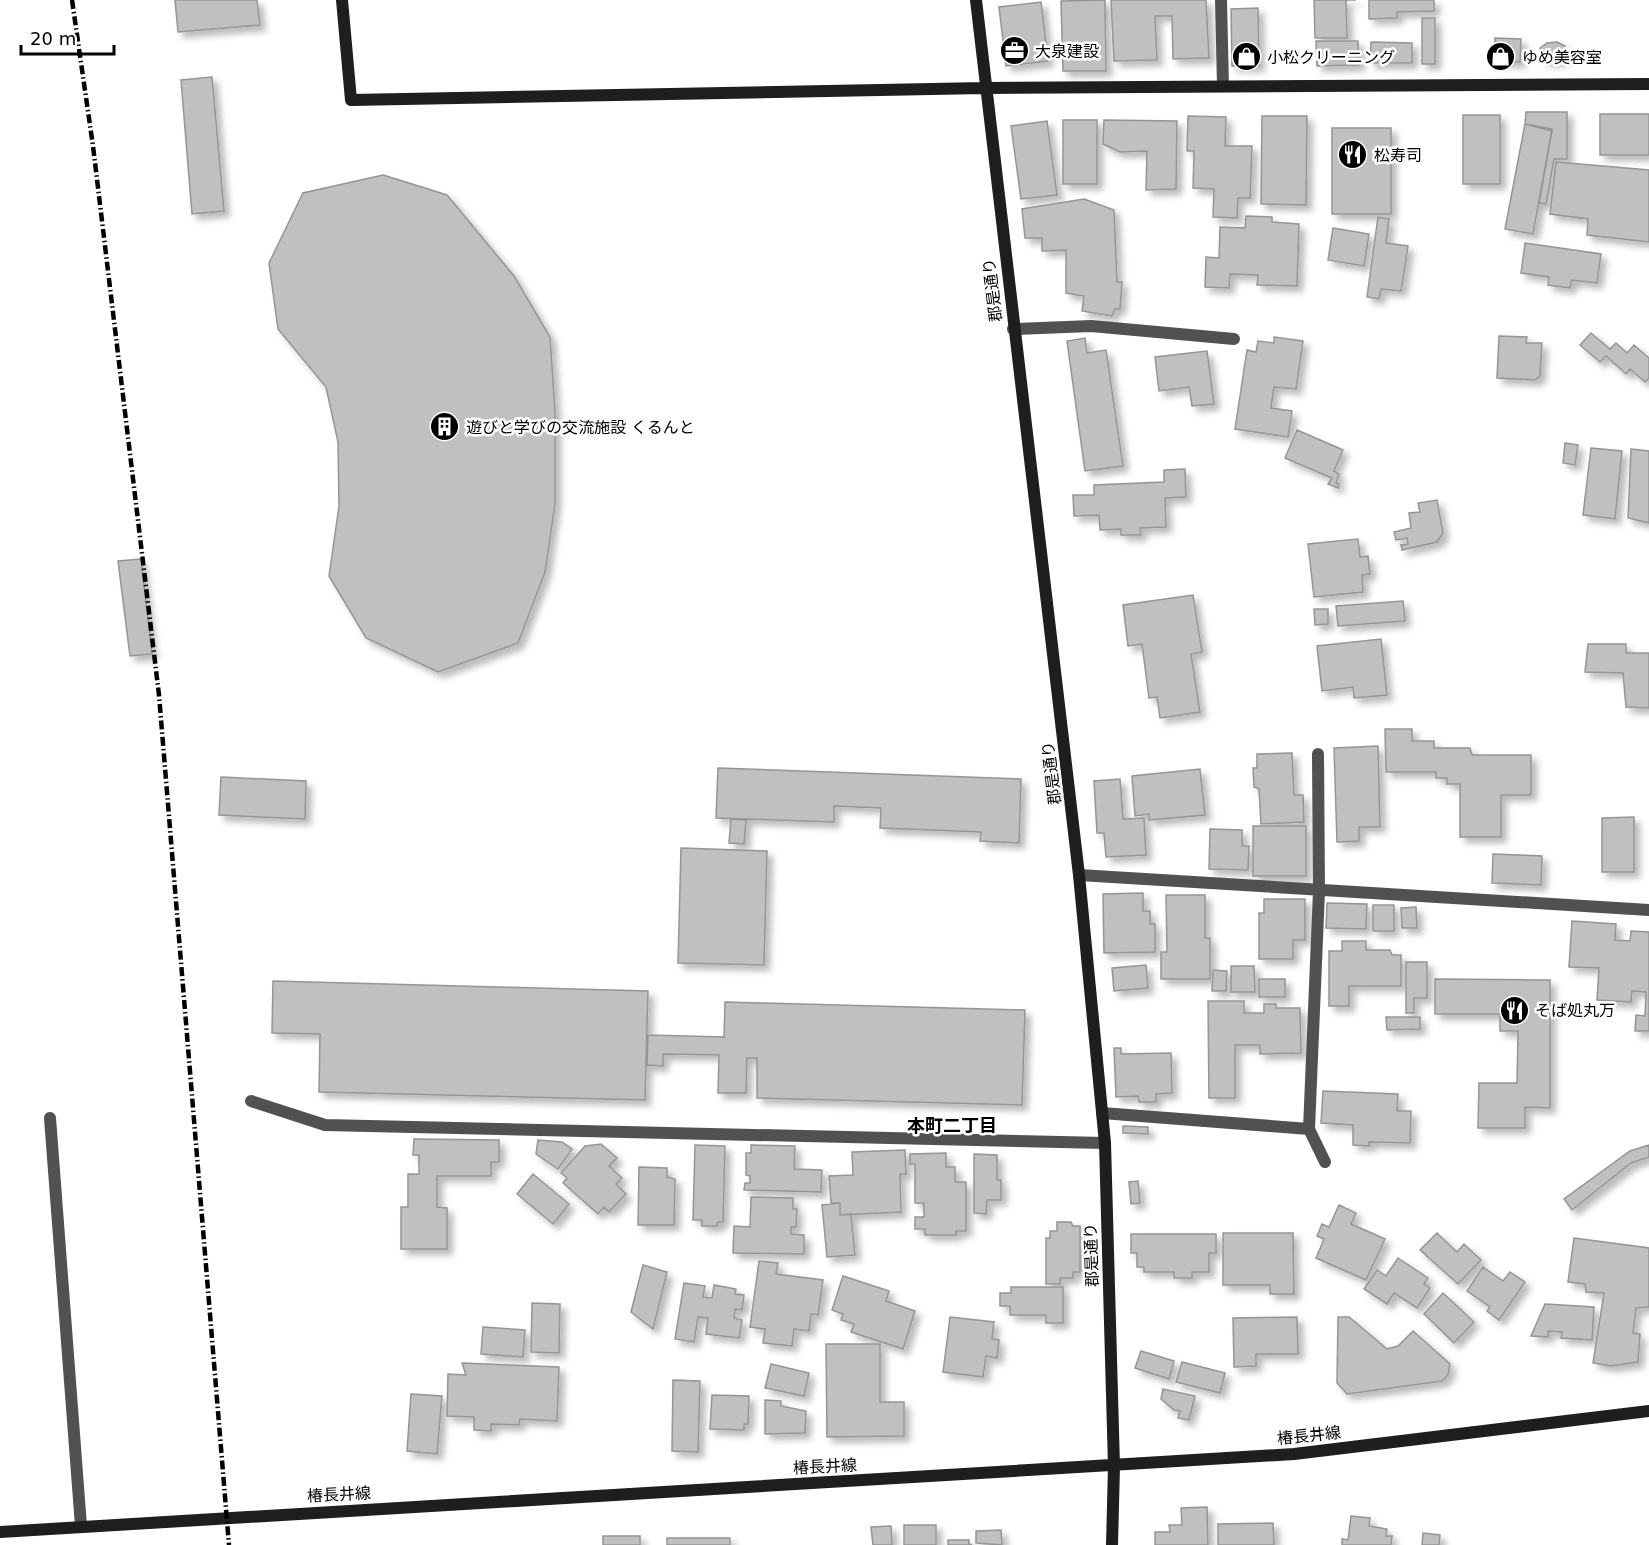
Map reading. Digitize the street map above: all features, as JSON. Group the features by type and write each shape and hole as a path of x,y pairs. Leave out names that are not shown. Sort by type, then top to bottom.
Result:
{"street":[{"path":"342,0 351,100 984,88 1649,84"},
{"name":"郡是通り","path":"976,0 984,88 1079,875 1105,1143 1114,1466 1112,1545"},
{"name":"椿長井線","path":"0,1532 1293,1454 1649,1411"}],"lane":[{"path":"1221,0 1223,86"},
{"path":"1014,329 1091,326 1234,339"},
{"path":"1318,754 1319,891 1309,1129 1325,1162"},
{"path":"1079,875 1649,910"},
{"path":"251,1101 325,1125 1105,1143"},
{"path":"1102,1113 1309,1129"},
{"path":"50,1118 81,1527"}],"building":[{"path":"175,0 257,0 260,25 178,32"},
{"path":"1105,0 1106,71 1063,71 1061,1"},
{"path":"1111,0 1206,0 1209,58 1173,59 1172,16 1155,16 1157,60 1114,61"},
{"path":"1314,0 1346,0 1347,38 1315,38"},
{"path":"1369,0 1434,0 1434,11 1397,12 1397,18 1369,19"},
{"path":"1041,2 1048,61 1006,66 999,7"},
{"path":"1258,8 1259,66 1232,66 1231,9"},
{"path":"1422,18 1435,18 1435,64 1422,64"},
{"path":"1495,38 1521,39 1520,62 1494,61"},
{"path":"1316,41 1358,41 1359,65 1317,66"},
{"path":"1371,42 1412,43 1412,63 1370,63"},
{"path":"1557,42 1565,46 1565,56 1560,60 1546,61 1541,57 1540,48 1547,43"},
{"path":"212,77 224,211 192,214 181,80"},
{"path":"1526,112 1567,112 1567,159 1554,159 1546,204 1539,203 1552,131 1525,124"},
{"path":"1600,114 1649,114 1649,155 1600,155"},
{"path":"1463,115 1500,115 1500,184 1463,184"},
{"path":"1188,116 1226,117 1225,146 1252,146 1250,198 1238,198 1237,218 1213,217 1214,189 1193,188 1194,151 1187,151"},
{"path":"1262,116 1307,116 1306,205 1261,204"},
{"path":"1063,120 1097,120 1097,184 1063,184"},
{"path":"1104,120 1177,121 1176,189 1146,190 1147,151 1120,152 1103,144"},
{"path":"1047,121 1057,195 1021,199 1011,126"},
{"path":"1525,124 1552,129 1533,234 1505,229"},
{"path":"1332,128 1391,128 1391,214 1332,214"},
{"path":"1556,162 1649,170 1649,242 1587,235 1588,219 1550,214"},
{"name":"遊びと学びの交流施設 くるんと","path":"383,175 447,195 514,276 550,337 555,411 555,504 545,572 518,643 438,672 366,638 329,576 339,506 338,442 326,387 278,329 269,263 303,193"},
{"path":"1084,199 1114,210 1117,282 1122,282 1120,309 1115,309 1112,316 1082,311 1084,296 1066,293 1066,250 1042,251 1042,238 1025,238 1022,209"},
{"path":"1246,216 1272,217 1272,222 1299,224 1297,286 1257,285 1258,275 1230,274 1229,288 1205,287 1206,257 1219,258 1220,227 1245,228"},
{"path":"1378,217 1389,219 1386,243 1408,246 1401,291 1381,289 1379,299 1367,297"},
{"path":"1333,228 1369,234 1364,266 1328,260"},
{"path":"1525,243 1601,254 1597,283 1572,280 1570,288 1548,285 1549,277 1521,273"},
{"path":"1591,333 1610,349 1616,343 1627,353 1634,345 1649,358 1649,378 1645,382 1630,369 1626,374 1606,356 1600,362 1580,345"},
{"path":"1499,336 1527,337 1526,343 1542,343 1540,376 1535,380 1497,378"},
{"path":"1274,337 1303,341 1296,389 1274,387 1271,408 1292,411 1288,437 1235,429 1247,350 1256,352 1258,341 1274,343"},
{"path":"1085,338 1087,353 1106,350 1123,466 1085,471 1067,341"},
{"path":"1207,351 1214,404 1192,406 1189,387 1159,391 1155,357"},
{"path":"1297,430 1343,450 1334,471 1339,474 1336,483 1339,484 1338,488 1328,484 1332,478 1285,458"},
{"path":"1565,443 1578,445 1575,465 1563,463"},
{"path":"1591,448 1622,451 1615,519 1583,515"},
{"path":"1631,449 1649,451 1649,523 1628,518"},
{"path":"1185,469 1186,497 1165,498 1166,527 1140,528 1141,535 1121,535 1121,529 1100,530 1099,515 1074,516 1073,495 1094,495 1094,485 1164,482 1164,470"},
{"path":"1437,500 1443,533 1437,542 1402,550 1401,545 1408,544 1407,538 1396,540 1394,532 1411,528 1409,513 1420,512 1418,503"},
{"path":"1358,539 1360,557 1368,556 1370,574 1362,575 1363,592 1314,597 1308,544"},
{"path":"141,559 152,654 130,656 118,561"},
{"path":"1193,595 1202,652 1191,654 1200,712 1160,718 1157,697 1149,698 1142,644 1128,646 1123,605"},
{"path":"1403,601 1405,621 1338,626 1336,606"},
{"path":"1314,609 1328,609 1328,624 1315,625"},
{"path":"1381,639 1387,695 1354,698 1353,687 1322,691 1317,646"},
{"path":"1588,644 1626,644 1626,653 1649,653 1649,708 1626,707 1623,673 1585,672"},
{"path":"1385,729 1412,729 1412,741 1434,741 1434,748 1470,748 1472,755 1531,755 1531,795 1501,795 1501,837 1460,837 1460,784 1447,784 1447,778 1436,778 1436,772 1386,772"},
{"path":"1378,746 1380,827 1359,827 1359,841 1337,842 1334,748"},
{"path":"1292,753 1294,795 1303,795 1304,822 1261,824 1259,789 1254,787 1253,768 1257,768 1257,754"},
{"path":"718,768 1021,779 1019,843 980,841 981,832 880,828 881,808 834,806 834,822 716,818"},
{"path":"1200,769 1205,815 1149,820 1149,814 1135,816 1132,776"},
{"path":"221,777 306,781 305,819 219,815"},
{"path":"1120,779 1123,819 1144,818 1146,855 1106,857 1104,833 1097,833 1094,781"},
{"path":"1634,817 1634,872 1602,872 1602,818"},
{"path":"731,819 746,820 744,844 729,843"},
{"path":"1253,826 1306,826 1306,876 1253,876"},
{"path":"1210,829 1242,830 1242,846 1249,846 1248,870 1209,869"},
{"path":"681,848 767,851 764,965 678,963"},
{"path":"1493,854 1542,856 1541,885 1492,883"},
{"path":"1143,893 1143,911 1150,911 1150,924 1155,924 1155,952 1104,953 1103,894"},
{"path":"1166,895 1205,895 1205,938 1210,938 1210,979 1161,979 1161,952 1167,952"},
{"path":"1264,899 1305,899 1305,940 1293,940 1293,959 1259,959 1259,913 1264,913"},
{"path":"1327,903 1367,904 1366,929 1326,928"},
{"path":"1373,905 1394,905 1394,931 1373,931"},
{"path":"1416,907 1417,928 1402,928 1401,908"},
{"path":"1572,921 1616,924 1615,940 1630,941 1631,931 1649,932 1649,1031 1635,1031 1636,1015 1645,1016 1646,992 1632,991 1631,1002 1597,1000 1599,968 1569,967"},
{"path":"1342,941 1366,941 1366,950 1390,950 1392,955 1401,955 1401,986 1349,986 1349,1006 1329,1006 1329,951 1342,951"},
{"path":"1406,962 1427,962 1427,998 1414,998 1414,1013 1406,1013"},
{"path":"1146,965 1148,988 1114,991 1112,968"},
{"path":"1231,966 1254,966 1255,992 1231,992"},
{"path":"1213,970 1227,971 1226,991 1212,991"},
{"path":"1259,979 1285,979 1285,997 1259,997"},
{"path":"1435,979 1550,980 1550,1108 1525,1107 1525,1128 1478,1128 1479,1083 1517,1083 1518,1031 1500,1031 1500,1014 1435,1014"},
{"path":"273,981 648,991 645,1100 319,1092 320,1034 272,1033"},
{"path":"1208,1001 1244,1001 1244,1013 1264,1013 1264,1004 1276,1004 1276,1008 1300,1008 1301,1053 1260,1054 1260,1045 1235,1045 1235,1098 1209,1098"},
{"path":"725,1002 1025,1010 1022,1105 757,1098 757,1058 747,1058 746,1093 718,1093 719,1055 663,1054 663,1066 647,1065 648,1035 724,1037"},
{"path":"1386,1017 1420,1017 1420,1029 1387,1030"},
{"path":"1114,1048 1121,1048 1121,1054 1171,1053 1172,1093 1156,1094 1156,1102 1139,1102 1138,1096 1116,1097"},
{"path":"1323,1091 1398,1094 1397,1111 1411,1111 1410,1143 1369,1142 1369,1146 1353,1145 1353,1125 1321,1123"},
{"path":"1123,1126 1148,1127 1148,1134 1123,1133"},
{"path":"414,1139 499,1140 499,1162 491,1162 491,1176 437,1176 437,1207 447,1208 447,1249 401,1249 401,1207 408,1207 408,1174 419,1174 419,1155 413,1155"},
{"path":"538,1140 562,1142 572,1149 558,1169 536,1154"},
{"path":"601,1144 617,1158 609,1166 622,1178 616,1184 626,1194 609,1212 604,1207 598,1214 563,1183 567,1178 561,1173 585,1146"},
{"path":"695,1145 725,1146 723,1222 718,1222 717,1226 702,1226 702,1220 693,1220"},
{"path":"751,1145 795,1146 794,1169 822,1170 821,1192 744,1190 745,1183 750,1183 750,1176 746,1175 746,1153 751,1153"},
{"path":"1649,1145 1649,1157 1631,1163 1572,1210 1564,1199 1630,1151"},
{"path":"905,1150 906,1174 900,1174 901,1212 840,1215 840,1203 831,1203 829,1176 853,1175 852,1152"},
{"path":"946,1153 946,1167 955,1167 955,1182 966,1182 966,1231 956,1231 956,1235 925,1235 925,1229 915,1229 915,1217 924,1217 924,1203 915,1203 915,1164 910,1164 910,1154"},
{"path":"974,1154 997,1155 997,1180 1001,1180 1001,1200 987,1200 986,1214 974,1213"},
{"path":"639,1167 667,1168 667,1177 675,1179 674,1225 638,1225"},
{"path":"533,1174 569,1204 553,1224 517,1194"},
{"path":"1138,1181 1140,1203 1131,1204 1129,1182"},
{"path":"751,1197 793,1198 793,1209 797,1209 796,1227 791,1227 791,1234 804,1235 804,1254 733,1253 734,1226 750,1227"},
{"path":"840,1203 840,1215 851,1214 855,1255 827,1257 822,1205"},
{"path":"1339,1205 1356,1213 1351,1224 1385,1239 1366,1280 1316,1258 1324,1239 1317,1236 1322,1224 1329,1227"},
{"path":"1057,1222 1071,1222 1073,1226 1080,1226 1080,1272 1073,1272 1073,1278 1060,1278 1060,1284 1046,1284 1046,1238 1050,1238 1050,1231 1057,1231"},
{"path":"1223,1233 1293,1233 1294,1294 1270,1294 1270,1285 1223,1285"},
{"path":"1437,1233 1457,1252 1464,1244 1481,1260 1458,1284 1420,1250"},
{"path":"1131,1234 1216,1234 1216,1253 1209,1253 1209,1272 1192,1272 1192,1278 1174,1278 1174,1272 1144,1272 1144,1267 1137,1267 1137,1253 1131,1253"},
{"path":"1574,1238 1649,1248 1649,1307 1636,1308 1633,1333 1640,1334 1638,1362 1611,1366 1593,1363 1604,1293 1586,1292 1585,1284 1568,1282"},
{"path":"1398,1258 1428,1278 1424,1284 1430,1288 1417,1308 1394,1293 1387,1304 1364,1289 1377,1270 1386,1276"},
{"path":"759,1261 778,1263 776,1274 823,1280 818,1315 811,1314 809,1331 794,1329 792,1346 763,1343 765,1329 750,1327"},
{"path":"643,1265 667,1272 653,1329 631,1312"},
{"path":"1483,1267 1503,1281 1510,1272 1525,1282 1499,1320 1487,1311 1490,1307 1467,1291"},
{"path":"843,1276 889,1291 886,1301 915,1311 903,1349 851,1332 854,1324 841,1320 843,1314 832,1310"},
{"path":"684,1283 705,1286 703,1297 712,1298 714,1285 736,1289 735,1294 744,1295 742,1310 735,1309 734,1318 742,1320 739,1338 706,1334 708,1318 698,1317 694,1342 675,1339"},
{"path":"1011,1287 1063,1287 1063,1323 1046,1323 1046,1315 1010,1315 1010,1306 1000,1306 1000,1293 1011,1293"},
{"path":"1443,1293 1474,1322 1454,1343 1424,1314"},
{"path":"532,1303 560,1304 559,1353 531,1352"},
{"path":"1545,1304 1594,1307 1592,1340 1561,1338 1562,1332 1548,1331 1548,1337 1531,1336"},
{"path":"950,1317 994,1322 992,1339 999,1340 997,1358 986,1356 983,1377 943,1372"},
{"path":"1297,1317 1298,1354 1256,1354 1256,1366 1234,1367 1233,1318"},
{"path":"1338,1317 1349,1317 1387,1349 1398,1346 1413,1331 1450,1364 1448,1375 1442,1381 1347,1394 1337,1383"},
{"path":"483,1327 525,1330 523,1357 481,1354"},
{"path":"826,1344 880,1344 880,1402 904,1402 904,1436 827,1437"},
{"path":"1141,1351 1174,1361 1169,1379 1135,1368"},
{"path":"1182,1362 1225,1373 1220,1393 1176,1382"},
{"path":"462,1363 559,1367 557,1421 520,1419 519,1425 491,1424 491,1431 474,1430 474,1417 447,1416 448,1374 466,1375"},
{"path":"771,1364 809,1373 804,1396 765,1388"},
{"path":"673,1380 700,1381 698,1452 672,1451"},
{"path":"1163,1389 1195,1396 1189,1420 1178,1418 1180,1411 1174,1410 1161,1399"},
{"path":"411,1394 442,1396 437,1454 407,1451"},
{"path":"712,1395 749,1396 748,1424 744,1424 744,1430 710,1429"},
{"path":"765,1400 781,1401 781,1406 806,1411 805,1433 765,1434"},
{"path":"1207,1507 1208,1545 1155,1545 1155,1532 1170,1532 1169,1525 1182,1525 1181,1508"},
{"path":"1351,1516 1370,1518 1369,1526 1387,1529 1386,1536 1392,1536 1391,1545 1342,1545 1342,1539 1348,1540"},
{"path":"1273,1523 1274,1545 1218,1545 1218,1524"},
{"path":"904,1525 936,1525 936,1545 904,1545"},
{"path":"891,1526 892,1545 873,1545 871,1527"},
{"path":"1001,1530 1002,1545 976,1543 976,1531"},
{"path":"1423,1533 1440,1535 1439,1545 1422,1545"},
{"path":"603,1536 640,1536 640,1545 603,1545"},
{"path":"667,1538 730,1538 730,1545 667,1545"},
{"path":"948,1540 969,1540 969,1544 972,1545 948,1545"}],"railway":[{"path":"72,0 93,146 159,695 229,1545"}],"place":[{"name":"大泉建設","path":"1014,51"},
{"name":"小松クリーニング","path":"1246,57"},
{"name":"ゆめ美容室","path":"1501,57"},
{"name":"松寿司","path":"1353,155"},
{"name":"遊びと学びの交流施設 くるんと","path":"445,427"},
{"name":"そば処丸万","path":"1514,1010"}],"district":[{"name":"本町二丁目","path":"952,1126"}]}
